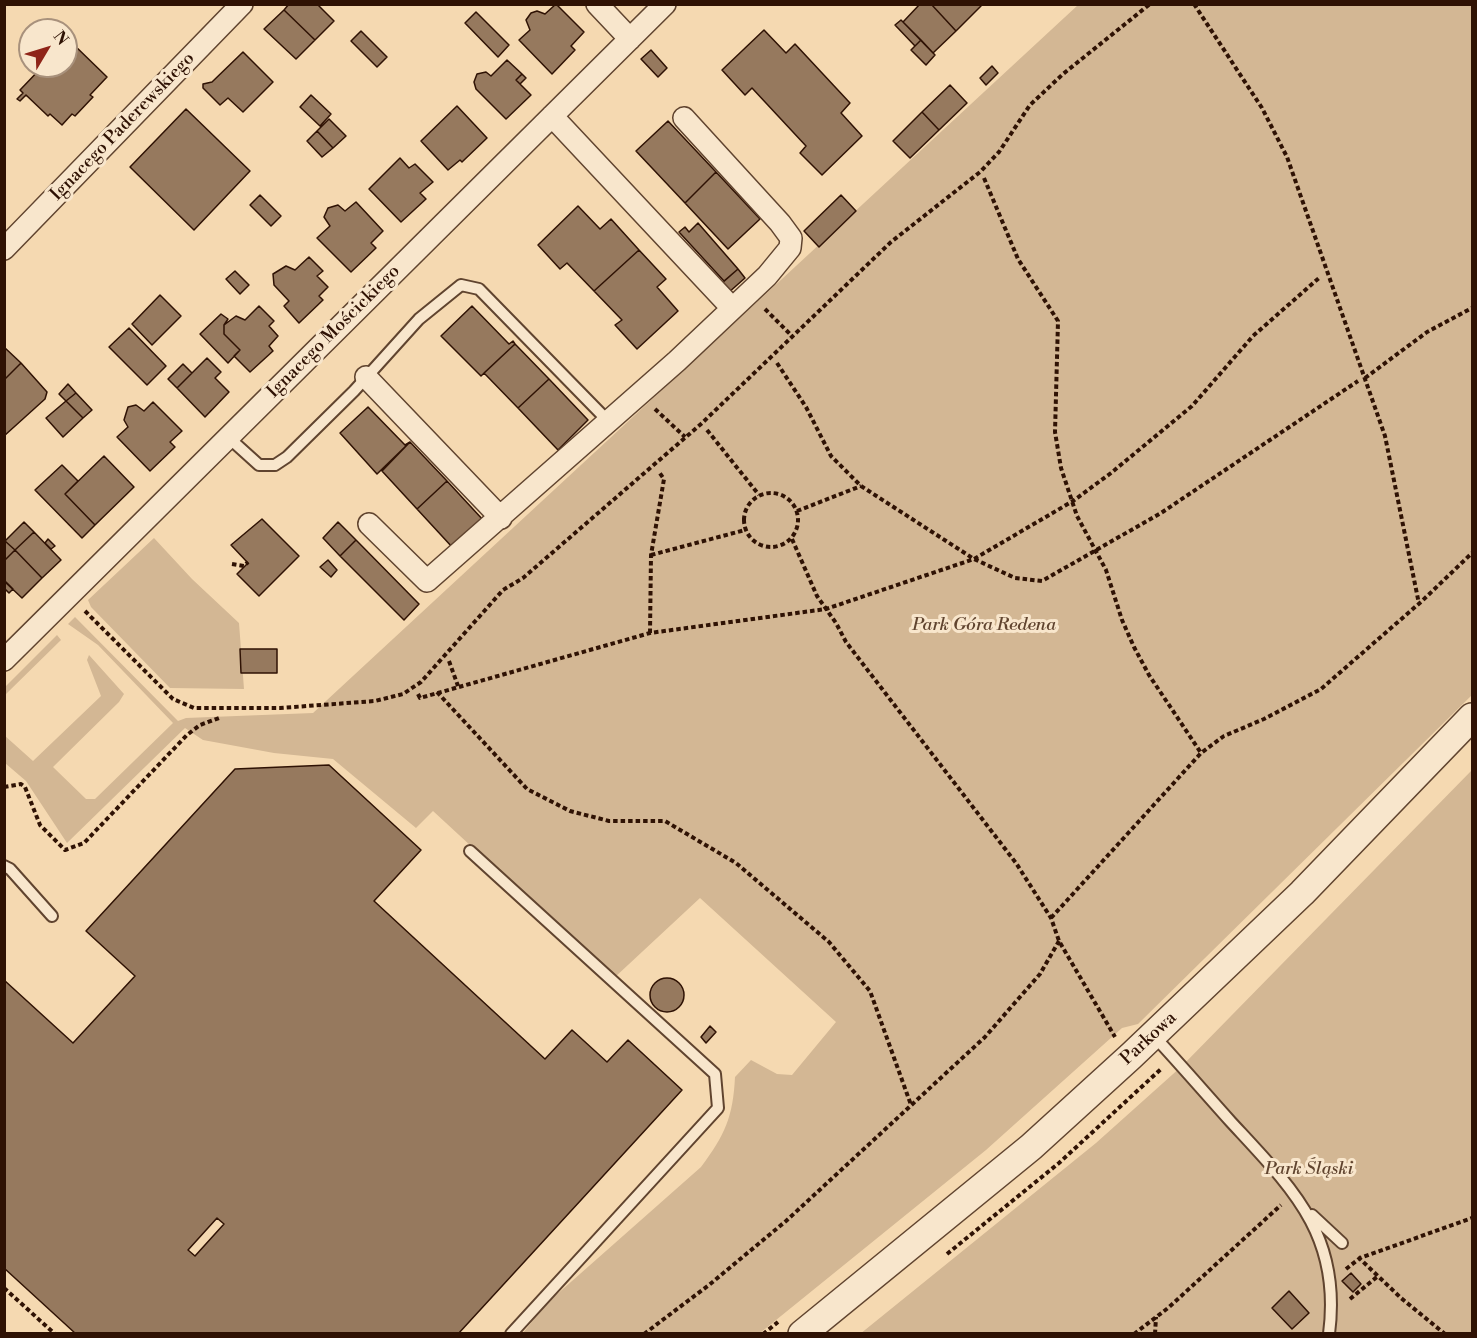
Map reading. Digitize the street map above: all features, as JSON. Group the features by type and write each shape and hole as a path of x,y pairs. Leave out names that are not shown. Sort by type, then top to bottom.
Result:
{"street":[{"name":"Ignacego Paderewskiego","path":"4,249 242,4"},
{"path":"597,4 630,39"},
{"name":"Ignacego Mościckiego","path":"4,660 148,520 228,437 665,4"},
{"path":"552,116 732,308"},
{"path":"369,524 427,581 638,396 750,292 790,248 791,238 780,223 684,118"},
{"path":"366,377 501,518"},
{"name":"Parkowa","path":"802,1334 1031,1147 1153,1035 1302,893 1473,717"}],"lane":[{"path":"228,437 259,465 275,465 287,457 366,377 419,319 461,285 479,290 608,421"},
{"path":"470,851 715,1074 718,1107 511,1334"},
{"path":"4,866 10,869 52,916"},
{"path":"1153,1035 1294,1192 1307,1211 1323,1247 1331,1316 1329,1334"},
{"path":"1307,1211 1342,1243"}],"path":[{"path":"81,607 167,694 181,704 213,709 280,708 392,698 409,692 421,682 502,590 523,578 685,437 891,242 992,160 1030,105 1063,74 1150,4"},
{"path":"1194,4 1263,108 1287,157 1384,436 1419,604"},
{"path":"984,178 1018,259 1058,321 1055,432 1061,468 1077,516 1106,570 1122,620 1134,647 1149,675 1201,753"},
{"path":"418,694 420,698 650,633 826,609 974,559 1072,501 1111,473 1192,406 1253,336 1319,278"},
{"path":"750,292 792,336"},
{"path":"1365,378 1427,332 1473,308"},
{"path":"777,363 806,407 831,456 861,486 974,559 1015,578 1042,581 1161,513 1358,381"},
{"path":"638,396 663,414 685,437"},
{"path":"707,430 759,495"},
{"path":"650,633 651,555 664,479 659,472"},
{"path":"797,511 861,486"},
{"path":"774,493 782,495 797,511 798,526 792,539 775,548 766,547 750,538 745,530 744,514 752,500 759,495 774,493"},
{"path":"651,555 745,530"},
{"path":"792,539 817,596 846,642 1016,862 1051,918 1059,941 1116,1038"},
{"path":"1051,918 1201,753 1224,736 1264,719 1321,689 1419,604 1473,553"},
{"path":"232,564 244,566 248,562"},
{"path":"448,661 458,686"},
{"path":"437,692 527,789 570,811 609,820 664,820 736,863 829,942 870,991 911,1105"},
{"path":"4,787 21,784 25,788 40,825 65,850 73,848 84,843 187,735 200,725 219,718"},
{"path":"644,1334 709,1285 786,1221 985,1037 1040,974 1059,941"},
{"path":"1134,1334 1168,1308 1294,1192"},
{"path":"1360,1258 1473,1218"},
{"path":"1342,1243 1435,1328 1445,1334"},
{"path":"1345,1293 1351,1300 1378,1276"},
{"path":"4,1288 55,1334"},
{"path":"1155,1334 1156,1316"}],"green space":[{"name":"Park Góra Redena","path":"1078,5 1472,5 1472,695 1138,1024 1122,1028 986,1150 760,1333 523,1333 546,1304 701,1167 722,1135 730,1115 735,1077 751,1060 777,1074 792,1075 836,1022 700,898 614,978 433,811 416,828 333,759 274,753 203,740 185,728 67,843 26,781 5,763 4,735 33,761 101,696 87,660 89,655 124,694 119,702 53,767 86,799 95,799 173,723 98,645 68,624 75,617 178,721 186,718 313,713"},
{"path":"154,538 192,579 239,623 244,689 170,688 91,607 88,600"},
{"path":"57,635 61,640 5,695 5,687"},
{"name":"Park Śląski","path":"1472,770 1472,1333 860,1334 1096,1143 1182,1066"}],"building":[{"path":"289,4 317,4 334,21 315,40 284,10"},
{"path":"556,4 584,32 571,46 575,50 552,74 519,40 530,30 526,20 531,13 537,11 545,14"},
{"path":"920,4 931,4 956,31 933,53 903,22"},
{"path":"931,4 980,4 981,6 956,31"},
{"path":"284,10 315,40 296,59 264,29"},
{"path":"476,12 509,45 498,57 465,23"},
{"path":"901,20 921,40 915,46 895,25"},
{"path":"764,30 786,53 795,44 850,103 841,113 862,136 822,175 800,153 806,146 752,88 745,95 722,70"},
{"path":"361,31 387,57 377,67 351,41"},
{"path":"921,40 935,55 926,65 911,50"},
{"path":"78,49 107,77 90,95 93,97 75,116 72,114 62,125 50,114 48,116 26,95 20,101 17,99 23,93 20,90 32,78 78,78"},
{"path":"651,50 667,68 658,77 641,59"},
{"path":"243,52 273,82 243,112 228,98 220,105 203,88 203,84 212,82"},
{"path":"507,60 522,74 516,80 531,95 506,119 476,89 474,82 477,74 486,72 491,76"},
{"path":"992,66 998,73 986,85 980,78"},
{"path":"522,74 526,78 520,84 516,80"},
{"path":"950,85 967,103 939,130 922,112"},
{"path":"311,95 331,114 320,126 300,107"},
{"path":"457,106 487,138 462,162 460,160 448,170 421,141"},
{"path":"186,109 250,171 194,230 130,167"},
{"path":"922,112 939,130 910,158 893,141"},
{"path":"329,119 346,136 333,148 317,131"},
{"path":"668,121 716,172 685,203 636,151"},
{"path":"317,131 333,148 322,157 307,141"},
{"path":"400,158 409,168 415,164 433,182 420,193 426,199 401,222 369,189"},
{"path":"716,172 760,219 728,249 685,203"},
{"path":"260,195 281,216 271,226 250,205"},
{"path":"841,195 856,211 819,247 804,231"},
{"path":"356,202 383,231 371,243 376,248 351,272 317,238 330,226 324,217 328,208 338,205 345,211"},
{"path":"578,206 600,229 611,219 639,250 594,291 567,263 560,269 538,245"},
{"path":"698,223 738,269 724,281 679,232 685,227 689,232"},
{"path":"639,250 666,279 657,287 678,311 637,349 615,325 622,320 594,291"},
{"path":"309,257 323,271 317,276 328,287 319,296 323,300 299,323 284,306 289,301 274,285 273,274 286,266 295,270"},
{"path":"738,269 745,278 728,293 721,284"},
{"path":"235,271 249,285 240,294 226,279"},
{"path":"160,295 181,316 152,345 132,324"},
{"path":"259,306 274,321 269,326 278,336 269,346 273,351 250,372 234,356 240,350 224,334 224,325 236,316 245,320"},
{"path":"472,306 509,344 513,341 515,344 481,376 441,336"},
{"path":"221,314 228,319 224,325 224,334 240,350 228,363 200,334"},
{"path":"129,328 166,366 147,385 109,347"},
{"path":"515,344 549,379 518,408 484,373"},
{"path":"4,347 21,363 4,380"},
{"path":"207,358 221,372 215,378 229,392 205,417 177,388"},
{"path":"21,363 47,392 45,399 4,436 4,380"},
{"path":"183,364 192,373 177,388 168,379"},
{"path":"549,379 588,420 558,450 518,408"},
{"path":"68,384 76,393 66,401 59,394"},
{"path":"76,393 92,410 83,418 66,401"},
{"path":"66,401 83,418 63,437 46,418"},
{"path":"153,402 182,431 170,442 175,447 150,471 117,437 128,427 124,420 128,407 136,405 144,411"},
{"path":"368,407 405,445 410,442 377,474 340,433"},
{"path":"410,442 447,481 417,509 382,471"},
{"path":"104,456 134,487 95,525 65,494"},
{"path":"62,465 78,481 65,494 95,525 82,538 35,490"},
{"path":"447,481 484,521 453,548 417,509"},
{"path":"262,519 299,556 259,596 237,574 248,563 231,545"},
{"path":"24,522 34,532 15,550 5,541"},
{"path":"338,522 356,540 340,556 323,538"},
{"path":"34,532 61,560 42,578 15,550"},
{"path":"48,539 55,546 51,549 45,543"},
{"path":"356,540 419,604 404,620 340,556"},
{"path":"4,542 15,550 4,561"},
{"path":"15,550 42,578 22,598 4,581 4,561"},
{"path":"328,560 337,570 331,577 320,567"},
{"path":"6,582 13,589 9,593 4,588"},
{"path":"240,649 277,649 277,673 241,673"},
{"path":"329,765 421,850 374,901 545,1059 572,1030 607,1062 628,1040 682,1090 458,1334 76,1334 4,1268 4,980 73,1043 135,976 86,931 235,769"},
{"path":"667,978 679,983 684,995 679,1007 667,1012 655,1007 650,995 655,983"},
{"path":"710,1026 716,1032 706,1043 701,1037"},
{"path":"217,1218 224,1224 195,1256 188,1250"},
{"path":"1351,1273 1361,1284 1353,1292 1342,1281"},
{"path":"1289,1291 1309,1313 1292,1329 1272,1308"}]}
